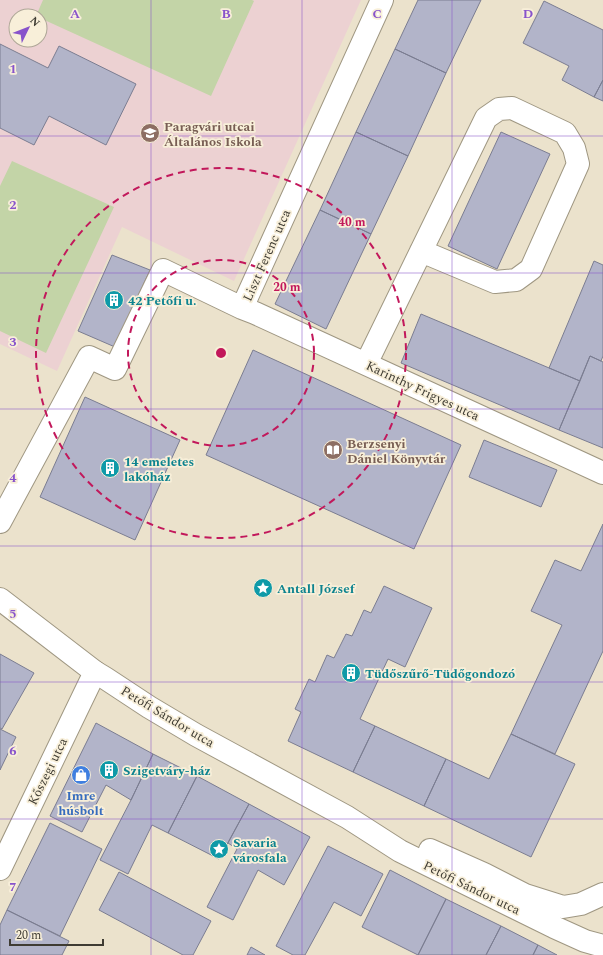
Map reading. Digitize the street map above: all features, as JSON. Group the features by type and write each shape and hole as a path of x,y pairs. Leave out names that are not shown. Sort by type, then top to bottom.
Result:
{"street":[{"name":"Liszt Ferenc utca","path":"0,522 89,357 115,369 163,270 242,308 382,0"},
{"path":"366,364 420,251 486,118 499,109 512,108 565,133 574,148 578,164 530,269 516,280 495,282 420,251"},
{"name":"Karinthy Frigyes utca","path":"242,308 603,473"},
{"name":"Petőfi Sándor utca","path":"0,598 95,672 148,707 189,731 347,818 400,851 554,927 585,941 603,946"},
{"name":"Kőszegi utca","path":"0,869 95,672"},
{"name":"Petőfi Sándor utca","path":"347,818 408,841 464,865 525,895 564,907 581,904 603,894"}],"shaded area":[{"name":"Paragvári utcai Általános Iskola","path":"0,0 361,0 234,281 122,227 57,371 0,344"}],"green space":[{"path":"43,0 254,1 211,96 48,22 48,8 40,8"},
{"path":"12,161 114,207 46,353 0,331 0,186"}],"building":[{"path":"418,0 481,0 446,73 395,49"},
{"path":"544,1 603,30 603,80 594,97 562,80 569,66 523,43"},
{"path":"0,44 48,68 59,46 136,84 106,145 49,116 34,145 0,128"},
{"path":"395,49 446,73 408,156 356,132"},
{"path":"603,80 603,101 594,97"},
{"path":"356,132 408,156 371,234 320,210"},
{"path":"501,132 550,154 497,269 448,246"},
{"path":"320,210 371,234 326,329 275,304"},
{"name":"42 Petőfi u.","path":"112,255 150,270 115,347 78,331"},
{"path":"594,261 603,265 603,356 601,361 590,356 580,381 549,368"},
{"path":"421,314 580,381 559,430 401,363"},
{"name":"Berzsenyi Dániel Könyvtár","path":"253,350 461,445 414,549 206,455"},
{"path":"590,356 603,362 603,448 559,430"},
{"name":"14 emeletes lakóház","path":"85,397 180,440 135,540 40,497"},
{"path":"484,440 557,470 541,507 469,477"},
{"path":"603,524 603,651 555,754 511,734 562,625 531,611 555,560 581,571"},
{"name":"Tüdőszűrő-Tüdőgondozó","path":"384,586 432,608 405,667 388,659 360,719 375,726 353,772 288,741 301,712 295,709 309,679 315,682 327,655 334,658 346,634 352,636 364,610 371,613"},
{"path":"0,654 34,673 2,729 0,728"},
{"name":"Szigetváry-ház","path":"96,723 153,754 131,800 106,785 82,832 50,816"},
{"path":"375,726 446,759 424,806 353,772"},
{"path":"0,729 16,737 0,770"},
{"path":"511,734 575,764 531,857 424,806 446,759 489,779"},
{"path":"153,754 197,776 168,833 152,825 128,874 100,860"},
{"path":"197,776 249,804 219,859 168,833"},
{"path":"249,804 310,837 284,885 258,870 233,920 207,907 237,849 228,843"},
{"path":"50,823 102,849 60,936 7,910"},
{"path":"328,846 383,874 361,916 334,902 305,955 293,955 276,946"},
{"path":"390,870 446,899 418,955 362,927"},
{"path":"119,872 211,921 193,955 183,955 99,910"},
{"path":"446,899 501,926 486,955 418,955"},
{"path":"7,910 69,941 62,955 0,955 0,925"},
{"path":"501,926 538,945 533,955 486,955"},
{"path":"538,945 557,955 533,955"},
{"path":"251,947 265,955 247,955"}],"place":[{"name":"Paragvári utcai Általános Iskola","path":"150,133"},
{"name":"42 Petőfi u.","path":"114,300"},
{"name":"Berzsenyi Dániel Könyvtár","path":"333,450"},
{"name":"14 emeletes lakóház","path":"110,468"},
{"name":"Antall József","path":"263,588"},
{"name":"Tüdőszűrő-Tüdőgondozó","path":"351,673"},
{"name":"Szigetváry-ház","path":"109,770"},
{"name":"Imre húsbolt","path":"81,775"},
{"name":"Savaria városfala","path":"219,849"}]}
